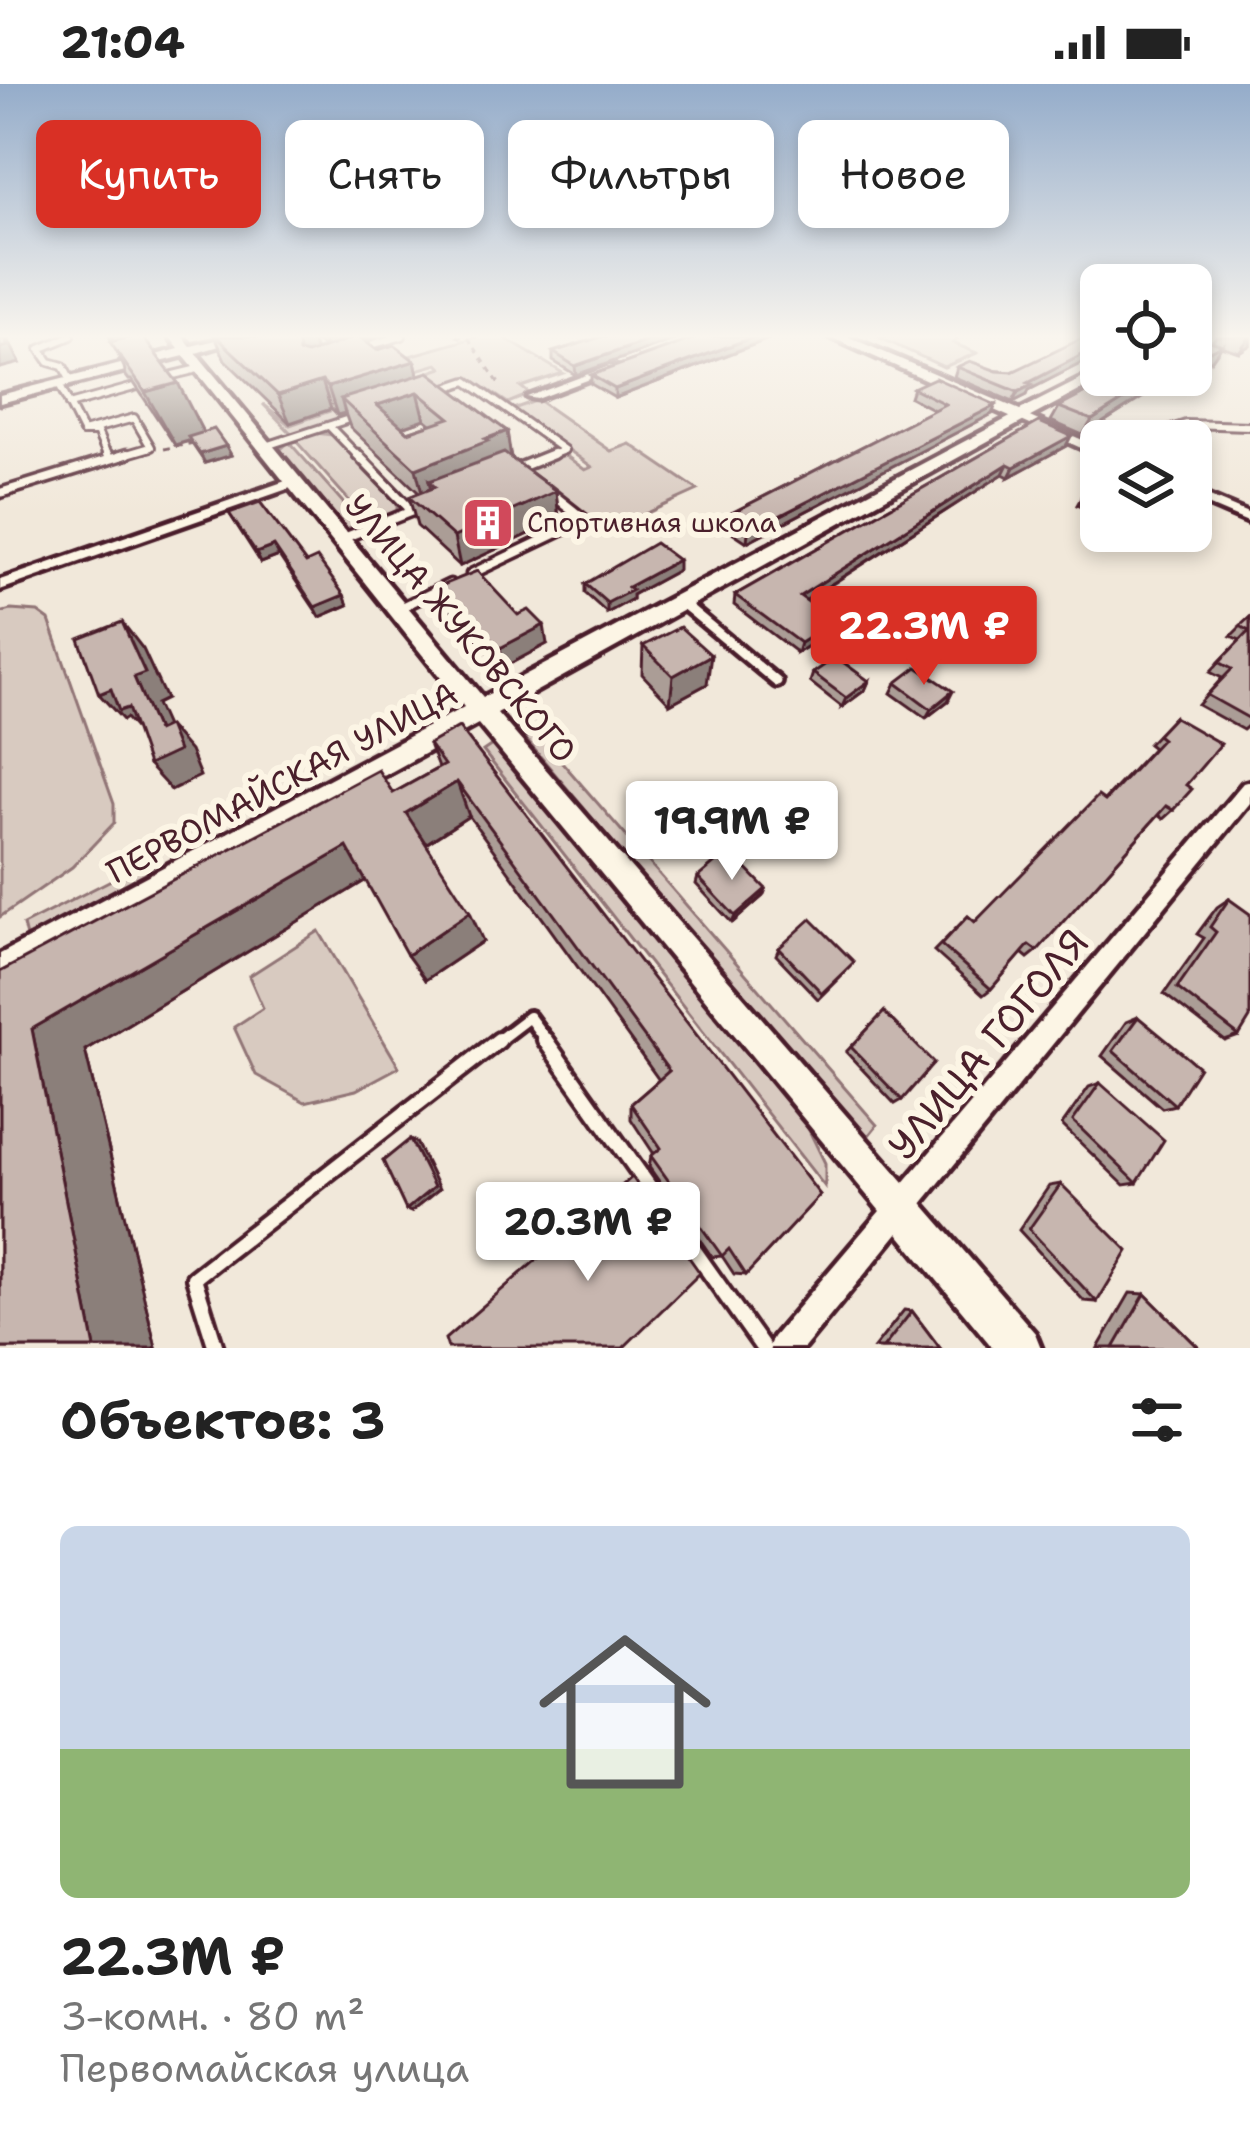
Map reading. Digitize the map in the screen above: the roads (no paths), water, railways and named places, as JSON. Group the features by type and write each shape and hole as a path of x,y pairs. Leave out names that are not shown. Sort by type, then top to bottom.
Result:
{"main road":[{"path":"971,395 1021,417"},
{"name":"ПЕРВОМАЙСКАЯ УЛИЦА","path":"1021,417 1063,395"}],"street":[{"name":"УЛИЦА ЖУКОВСКОГО","path":"224,395 482,712 1020,1348"},
{"path":"533,397 539,395"},
{"path":"1021,417 1080,444"},
{"name":"ПЕРВОМАЙСКАЯ УЛИЦА","path":"0,970 1021,417"},
{"path":"0,585 294,482"},
{"path":"1212,502 1250,519"},
{"name":"УЛИЦА ГОГОЛЯ","path":"784,1348 1250,789"}],"lane":[{"path":"67,395 83,432"},
{"path":"69,405 91,395"},
{"path":"487,395 564,450 498,476"},
{"path":"266,446 368,413"},
{"path":"0,493 151,447 134,418 83,432"},
{"path":"1212,425 1250,426"},
{"path":"329,426 412,511"},
{"path":"83,432 97,432 109,459"},
{"path":"398,609 585,520 520,468"},
{"path":"341,539 433,502"},
{"path":"682,602 777,682"},
{"path":"215,1348 194,1277 529,1017 763,1348"}],"place":[{"name":"Спортивная школа","path":"488,523"}]}
